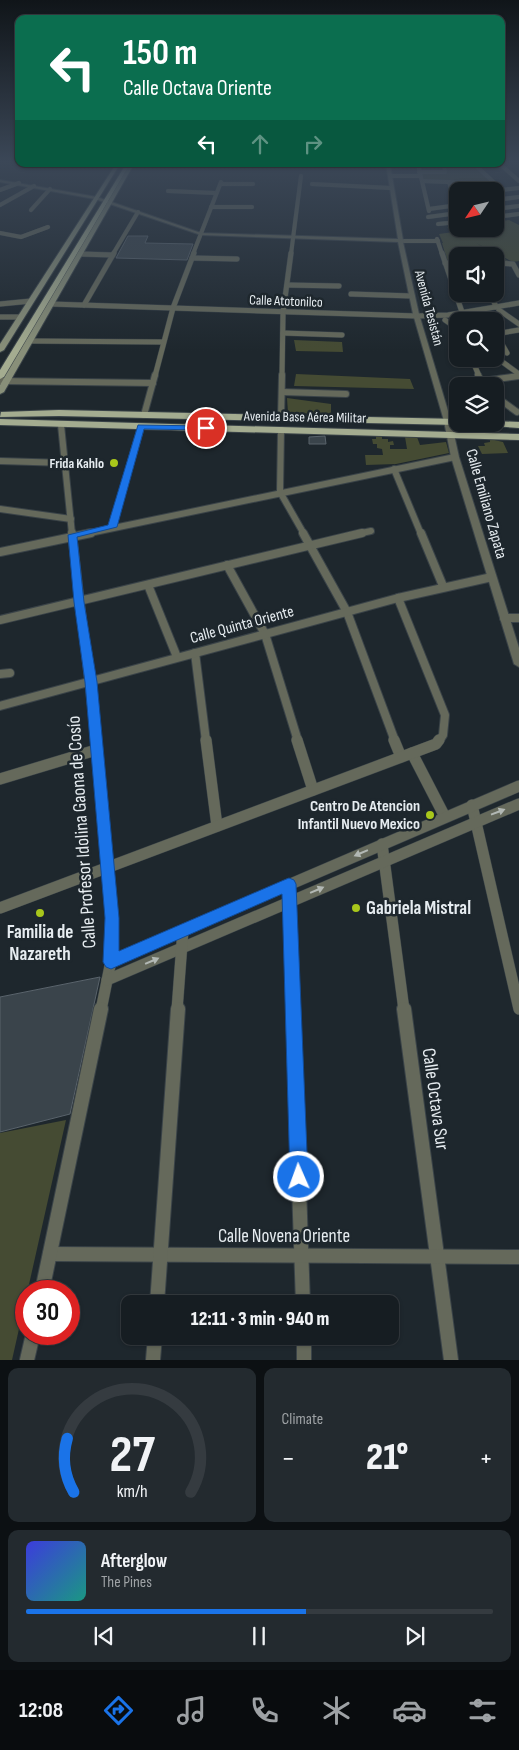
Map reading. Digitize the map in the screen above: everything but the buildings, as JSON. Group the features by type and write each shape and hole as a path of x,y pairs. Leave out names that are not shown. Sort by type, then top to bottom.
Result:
{"main road":[{"path":"0,350 31,301 88,223"},
{"path":"0,364 90,223"},
{"path":"0,392 2,380 58,286 92,223"},
{"path":"2,380 30,341 51,304 58,286 80,254 94,223"},
{"name":"Avenida Base Aérea Militar","path":"0,419 59,413 281,419 449,429"},
{"name":"Avenida Base Aérea Militar","path":"0,419 449,429"},
{"name":"Avenida Base Aérea Militar","path":"0,419 60,425 281,430 449,429"},
{"path":"504,424 519,425"},
{"name":"Avenida Base Aérea Militar","path":"504,428 519,428"},
{"name":"Avenida Base Aérea Militar","path":"504,431 519,432"},
{"name":"Avenida Base Aérea Militar","path":"477,432 519,437"}],"street":[{"path":"84,305 131,223"},
{"path":"171,223 201,234 438,240 462,312"},
{"path":"144,415 173,308 205,223"},
{"path":"281,419 283,313 296,223"},
{"name":"Avenida Tesistán","path":"398,223 412,296 419,316"},
{"name":"Avenida Tesistán","path":"399,223 419,316 449,419"},
{"path":"438,224 443,223"},
{"path":"0,234 21,237 48,227"},
{"path":"80,254 113,255"},
{"path":"192,258 237,259"},
{"path":"504,264 513,264 519,275"},
{"path":"287,284 338,286"},
{"path":"351,294 412,296"},
{"path":"0,304 31,301"},
{"path":"495,302 498,309 519,324"},
{"name":"Calle Atotonilco","path":"462,312 498,309 519,303"},
{"name":"Calle Atotonilco","path":"51,304 283,313 419,316 449,313"},
{"path":"0,317 21,317"},
{"path":"445,320 449,323"},
{"path":"504,332 519,330"},
{"path":"283,333 342,335"},
{"path":"30,341 163,342"},
{"path":"504,348 507,353"},
{"path":"504,363 519,375"},
{"path":"504,379 519,375"},
{"path":"510,378 519,384"},
{"path":"2,380 153,383"},
{"path":"282,392 346,394"},
{"path":"504,403 516,412"},
{"name":"Calle Profesor Idolina Gaona de Cosío","path":"44,1280 111,962 112,918 91,682 79,602 66,463 60,425"},
{"path":"112,527 141,426"},
{"path":"281,430 280,492 347,612 401,758"},
{"name":"Calle Emiliano Zapata","path":"452,432 455,457 519,664"},
{"path":"0,552 72,535 455,457"},
{"path":"0,462 66,463"},
{"path":"394,469 443,586"},
{"path":"0,509 71,519"},
{"path":"0,620 371,531"},
{"path":"228,565 265,634 313,790"},
{"name":"Calle Quinta Oriente","path":"0,706 443,586 492,578"},
{"path":"148,585 177,658"},
{"path":"0,908 436,744 443,735 445,715 398,598"},
{"path":"505,621 519,618"},
{"path":"505,621 519,624"},
{"path":"195,653 217,826"},
{"path":"0,779 96,750"},
{"path":"412,754 445,817"},
{"path":"111,962 519,786"},
{"path":"107,980 384,860 519,804"},
{"path":"472,805 519,1009"},
{"name":"Calle Octava Sur","path":"382,844 450,1360"},
{"path":"289,884 303,1295"},
{"path":"158,1295 183,930"},
{"name":"Calle Novena Oriente","path":"50,1254 519,1257"},
{"path":"28,1360 31,1345"},
{"path":"154,1360 155,1345"},
{"path":"304,1345 304,1360"}],"green space":[{"path":"504,223 519,225 519,261 513,262 504,257 504,247 484,247 476,243 483,247 449,247 448,263 439,234 449,233 449,238 504,238"},
{"path":"294,340 342,342 343,352 296,351"},
{"path":"296,374 410,379 414,389 294,386"},
{"path":"287,398 331,404 331,414 288,413"},
{"path":"376,436 388,439 388,442 393,441 394,445 390,445 390,449 407,449 405,437 417,437 420,445 446,442 449,453 396,464 366,465 365,455 383,455 382,449 377,448 377,444 373,444 372,439 376,439"},
{"path":"490,439 503,442 508,453 482,454 478,446 485,446 484,443 490,442"},
{"path":"66,1120 30,1280 15,1280 15,1345 12,1360 0,1360 0,1133"}],"place":[{"name":"Frida Kahlo","path":"114,463"},
{"name":"Centro De Atencion Infantil Nuevo Mexico","path":"430,815"},
{"name":"Gabriela Mistral","path":"356,908"},
{"name":"Familia de Nazareth","path":"40,913"}],"route":[{"path":"206,428 141,426 112,527 72,535 79,602 91,682 112,918 111,962 289,884 299,1177"}]}
